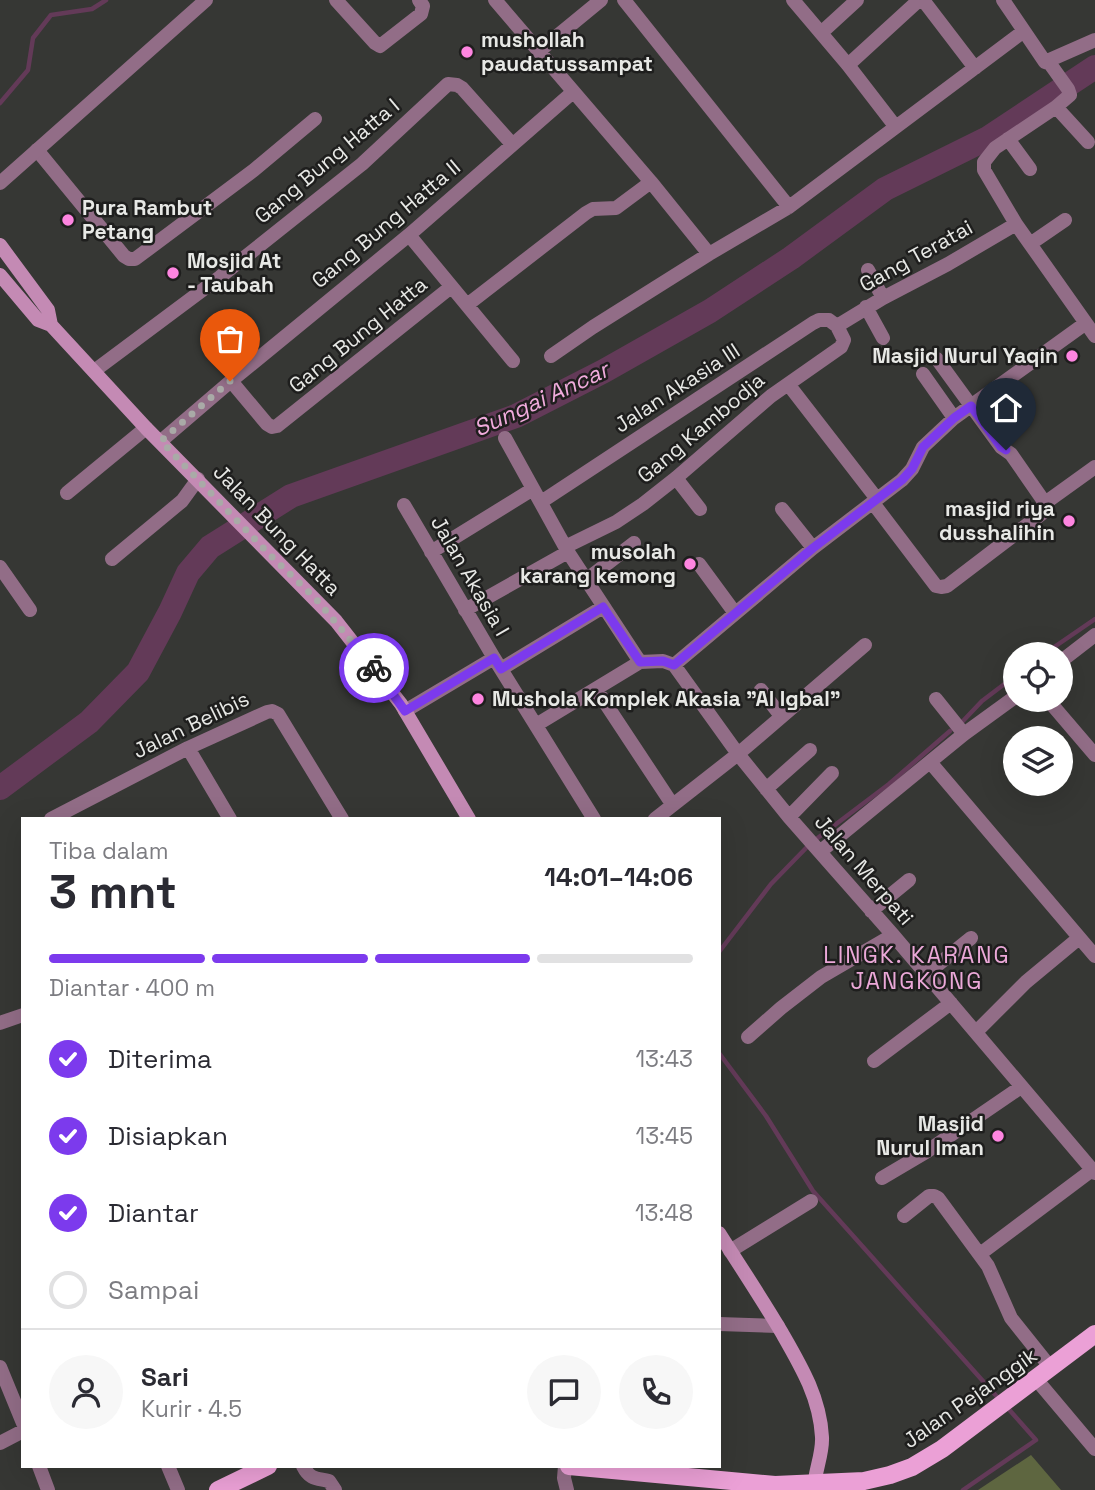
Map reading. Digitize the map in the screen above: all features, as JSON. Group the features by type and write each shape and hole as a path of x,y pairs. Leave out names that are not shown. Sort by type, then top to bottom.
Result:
{"main road":[{"path":"0,245 48,310 51,325"},
{"path":"0,275 38,320 51,325"},
{"name":"Jalan Bung Hatta","path":"51,325 146,428 336,621 405,711 469,817"},
{"path":"721,1236 778,1326 807,1377 817,1403 822,1440 814,1486"},
{"name":"Jalan Pejanggik","path":"586,1468 770,1487 864,1481 890,1475 912,1467 942,1449 1095,1334"},
{"path":"218,1490 264,1468"}],"street":[{"path":"0,183 206,0"},
{"path":"337,0 380,46 420,7"},
{"path":"495,0 709,254"},
{"path":"539,51 601,0"},
{"path":"624,0 789,206"},
{"path":"793,0 895,126"},
{"path":"821,33 857,0"},
{"path":"848,65 921,0 975,68"},
{"path":"536,725 640,662 663,661 674,665 813,548 902,480 912,469 923,447 954,418 1093,332 1016,224 987,175 984,165 992,151 1070,95 1051,65 1042,60 1003,0"},
{"path":"551,356 593,327 789,206 1024,31"},
{"path":"1051,65 1095,40"},
{"name":"Gang Bung Hatta I","path":"94,371 220,277 362,164 448,84 463,88 512,144"},
{"name":"Gang Bung Hatta II","path":"161,441 409,235 573,92"},
{"path":"1056,107 1088,142"},
{"path":"37,150 124,256 131,260 254,170 315,119"},
{"path":"1007,139 1030,169"},
{"path":"467,305 586,213 593,209 616,208 651,182"},
{"path":"1030,244 1065,220"},
{"name":"Gang Teratai","path":"837,326 866,307 1016,224"},
{"path":"409,235 513,361"},
{"path":"868,270 883,298"},
{"name":"Gang Bung Hatta","path":"230,381 267,424 277,426 451,286"},
{"path":"866,307 883,338"},
{"name":"Jalan Akasia III","path":"431,552 537,496 813,323 829,320 837,326"},
{"name":"Gang Kambodja","path":"466,610 626,516 676,478 788,384 841,347 844,340 837,326"},
{"path":"788,384 936,586 947,586 1044,512 1045,503 1011,454 1001,447 937,359"},
{"path":"923,374 954,418"},
{"path":"67,493 146,428"},
{"path":"505,438 567,549 640,662"},
{"path":"1045,503 1095,467"},
{"path":"676,478 700,509"},
{"path":"112,559 182,501 199,480"},
{"name":"Jalan Akasia I","path":"404,505 497,663 593,817"},
{"path":"782,509 813,548"},
{"path":"586,580 634,543"},
{"path":"699,564 735,612"},
{"path":"0,566 30,610"},
{"name":"Jalan Akasia I","path":"497,663 603,607"},
{"path":"1073,652 1095,635"},
{"path":"657,817 738,754 864,645"},
{"path":"405,711 497,663"},
{"name":"Jalan Merpati","path":"674,665 738,754 789,817 1093,1171"},
{"path":"596,689 672,804"},
{"path":"761,690 782,716"},
{"path":"936,699 964,734"},
{"path":"814,845 1003,706"},
{"name":"Jalan Belibis","path":"55,817 188,748 272,711 278,714 341,817"},
{"path":"1058,712 1095,755"},
{"path":"188,748 229,817"},
{"path":"766,789 810,750"},
{"path":"930,762 1095,956"},
{"path":"789,817 832,773"},
{"path":"871,911 909,880"},
{"path":"748,1037 821,977 892,935"},
{"path":"925,975 971,938"},
{"path":"976,1032 1026,982 1079,938"},
{"path":"874,1061 951,1003"},
{"path":"0,1023 21,1017"},
{"path":"883,1178 1021,1087"},
{"path":"979,1254 1093,1171"},
{"path":"904,1216 929,1196 938,1198 988,1266 1011,1318 1051,1368"},
{"path":"730,1251 811,1201"},
{"path":"721,1324 778,1326"},
{"path":"0,1367 21,1418"},
{"path":"1036,1379 1095,1449"},
{"path":"0,1443 21,1432"},
{"path":"40,1468 48,1490"},
{"path":"170,1468 178,1490"},
{"path":"304,1468 317,1480 329,1480 335,1490"},
{"path":"566,1468 564,1478 567,1490"}],"green space":[{"path":"1031,1455 1061,1490 978,1490"}],"waterway":[{"path":"0,103 28,70 33,38 51,15 92,9 106,0"},
{"name":"Sungai Ancar","path":"0,788 89,722 138,672 188,573 210,547 291,496 516,416 604,371 710,311 791,258 885,189 988,138 1095,67"},
{"path":"1061,642 1095,619"},
{"path":"963,721 982,701 1003,685"},
{"path":"815,840 889,784 950,731"},
{"path":"721,949 771,884 808,846"},
{"path":"721,1056 766,1116 813,1191 999,1399"},
{"path":"963,1490 1036,1440 1005,1405"}],"way so far":[{"path":"230,381 161,441 316,599 374,668"}],"place":[{"name":"mushollah paudatussampat","path":"467,52"},
{"name":"Pura Rambut Petang","path":"68,220"},
{"name":"Mosjid At - Taubah","path":"173,273"},
{"name":"Masjid Nurul Yaqin","path":"1072,356"},
{"name":"masjid riya dusshalihin","path":"1069,521"},
{"name":"musolah karang kemong","path":"690,564"},
{"name":"Mushola Komplek Akasia \"Al Igbal\"","path":"478,699"},
{"name":"Masjid Nurul Iman","path":"998,1136"}],"district":[{"name":"LINGK. KARANG JANGKONG","path":"917,968"}],"route":[{"path":"374,668 405,711 494,658 501,669 603,607 640,662 663,661 674,665 813,548 902,480 912,469 923,447 971,406 1006,450"}]}
